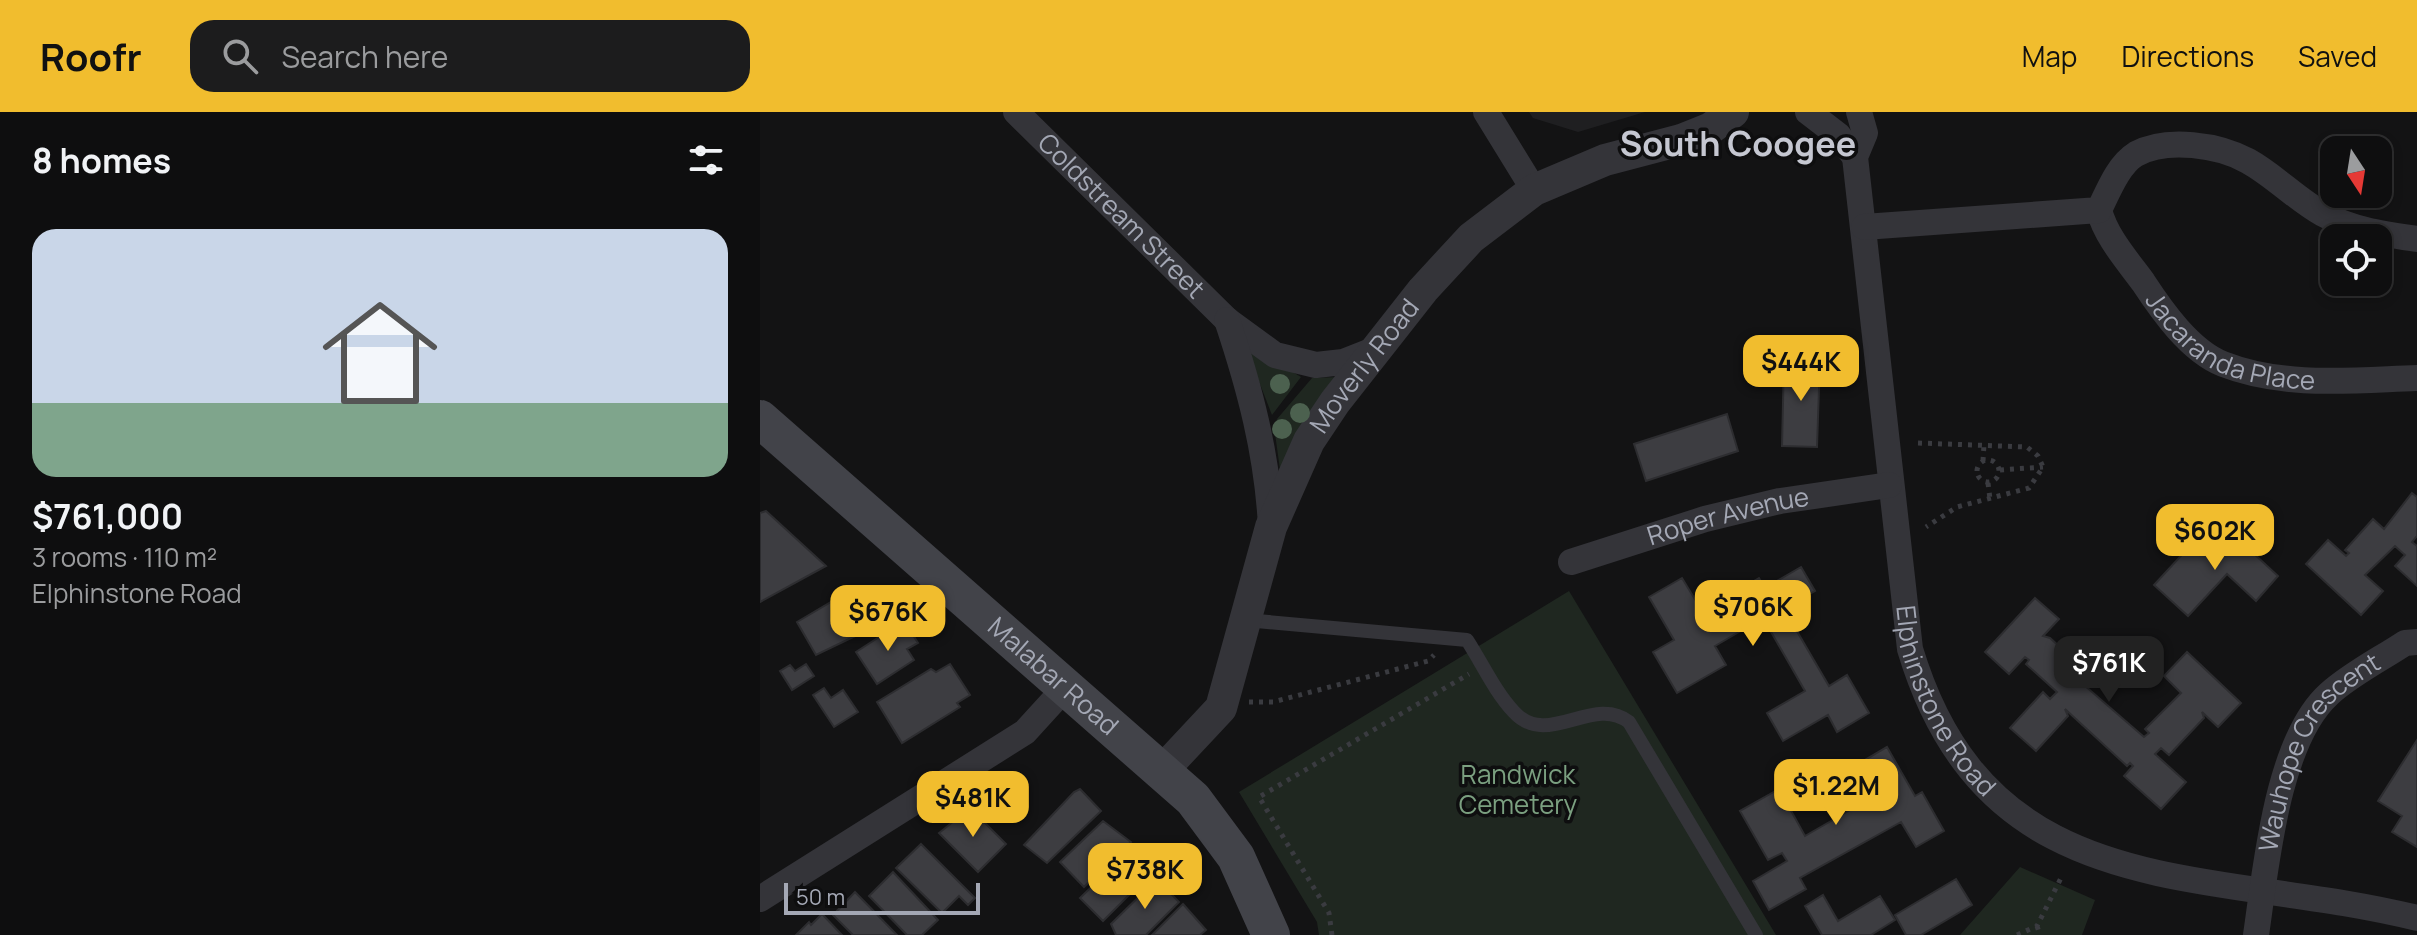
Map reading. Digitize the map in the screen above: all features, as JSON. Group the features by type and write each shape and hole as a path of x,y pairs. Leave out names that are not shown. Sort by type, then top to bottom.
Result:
{"main road":[{"name":"Malabar Road","path":"760,419 1193,799 1236,857 1270,934"}],"street":[{"name":"Coldstream Street","path":"1016,112 1227,320 1275,355 1305,363 1343,362 1376,349"},
{"path":"1486,112 1534,190"},
{"name":"Moverly Road","path":"1163,770 1221,708 1271,527 1309,441 1376,349 1471,238 1534,190 1605,160 1681,140 1711,128 1733,112"},
{"path":"1808,112 1838,135 1855,157"},
{"name":"Elphinstone Road","path":"1859,112 1865,133 1855,157 1889,485 1910,649 1920,683 1941,727 1976,777 2030,824 2101,860 2262,894 2417,918"},
{"path":"1864,227 2099,210 2114,178 2136,154 2179,144 2213,146 2247,160 2311,207 2352,228 2417,239"},
{"name":"Jacaranda Place","path":"2099,210 2103,225 2155,299 2197,348 2223,364 2290,379 2417,378"},
{"name":"Coldstream Street","path":"1227,320 1262,436 1271,527"},
{"name":"Roper Avenue","path":"1571,562 1720,515 1780,501 1889,485"},
{"name":"Wauhope Crescent","path":"2256,935 2290,754 2314,710 2342,684 2405,643 2417,642"},
{"path":"760,899 1025,732 1066,687"}],"lane":[{"path":"1246,620 1467,640 1514,713 1529,723 1547,727 1599,713 1620,715 1629,722 1756,935"}],"path":[{"path":"1918,443 2027,447 2038,456 2043,467"},
{"path":"1984,444 1983,461 1977,473 1988,483 1990,499"},
{"path":"1983,461 1993,462 1999,470"},
{"path":"1999,470 2043,467"},
{"path":"1926,527 1957,507 2029,488 2043,467"},
{"path":"1988,483 1996,480 1999,470"},
{"path":"1225,697 1250,703 1273,702 1428,661 1436,650"},
{"path":"1332,935 1329,913 1259,797 1483,665"},
{"path":"2017,935 2037,926 2062,876"},
{"path":"2037,926 2040,935"}],"shaded area":[{"path":"1529,112 1645,112 1578,132 1533,118"}],"green space":[{"path":"1244,343 1301,377 1272,415"},
{"path":"1340,377 1281,477 1274,426 1277,419 1312,378"},
{"name":"Randwick Cemetery","path":"1569,591 1776,935 1319,935 1317,922 1239,792"},
{"path":"2020,867 2095,900 2082,935 1960,935"}],"building":[{"path":"1784,359 1820,360 1817,447 1782,446"},
{"path":"1727,414 1738,451 1646,481 1634,444"},
{"path":"2412,493 2417,497 2417,536 2412,542 2417,546 2417,586 2395,566 2405,555 2395,546 2365,575 2383,591 2361,615 2306,564 2328,540 2346,556 2349,553 2345,550 2373,519 2384,529"},
{"path":"766,511 826,566 760,602 760,513"},
{"path":"2225,527 2278,576 2256,601 2227,574 2188,616 2154,585 2189,547 2199,555"},
{"path":"1801,567 1815,591 1784,609 1829,686 1847,675 1869,713 1837,732 1828,715 1783,741 1767,713 1805,691 1763,618 1715,646 1726,665 1677,693 1653,652 1674,640 1649,597 1682,578 1702,611 1759,578 1765,588"},
{"path":"853,589 874,627 816,655 797,622"},
{"path":"2035,598 2059,619 2043,636 2050,638 2085,670 2077,679 2144,737 2149,733 2145,729 2181,693 2164,676 2187,652 2241,703 2218,727 2202,712 2204,718 2169,755 2161,748 2155,754 2186,782 2161,809 2124,776 2133,766 2130,763 2127,766 2065,709 2068,716 2036,751 2010,728 2043,692 2050,699 2057,692 2026,664 2029,660 2025,657 2009,674 1985,652"},
{"path":"904,621 918,643 907,649 914,660 877,684 856,652"},
{"path":"806,664 814,676 792,690 780,671 790,665 795,671"},
{"path":"950,664 970,695 957,703 960,707 902,743 877,702 931,669 936,672"},
{"path":"824,688 831,698 843,690 858,712 834,727 813,695"},
{"path":"2417,740 2417,847 2392,832 2402,816 2378,801"},
{"path":"1887,747 1915,796 1922,792 1944,831 1916,847 1901,822 1800,878 1806,889 1769,910 1753,881 1787,861 1782,853 1768,860 1740,811 1779,789 1805,836 1871,798 1853,767"},
{"path":"1080,789 1101,811 1047,863 1024,845"},
{"path":"970,808 1006,844 978,872 939,833"},
{"path":"1103,821 1131,842 1084,887 1060,862"},
{"path":"921,844 975,898 968,905 959,896 942,913 896,868"},
{"path":"1133,847 1155,869 1103,921 1080,898"},
{"path":"893,872 938,920 922,935 907,935 869,896"},
{"path":"1157,879 1179,902 1146,935 1116,935 1111,924"},
{"path":"1956,879 1972,905 1921,935 1906,935 1895,915"},
{"path":"855,892 897,935 853,935 833,915"},
{"path":"1823,895 1838,921 1880,896 1895,920 1871,935 1822,935 1805,906"},
{"path":"1183,904 1206,930 1200,935 1152,935"},
{"path":"822,914 842,935 796,935 809,922 811,925"}],"district":[{"name":"South Coogee","path":"1738,144"}]}
